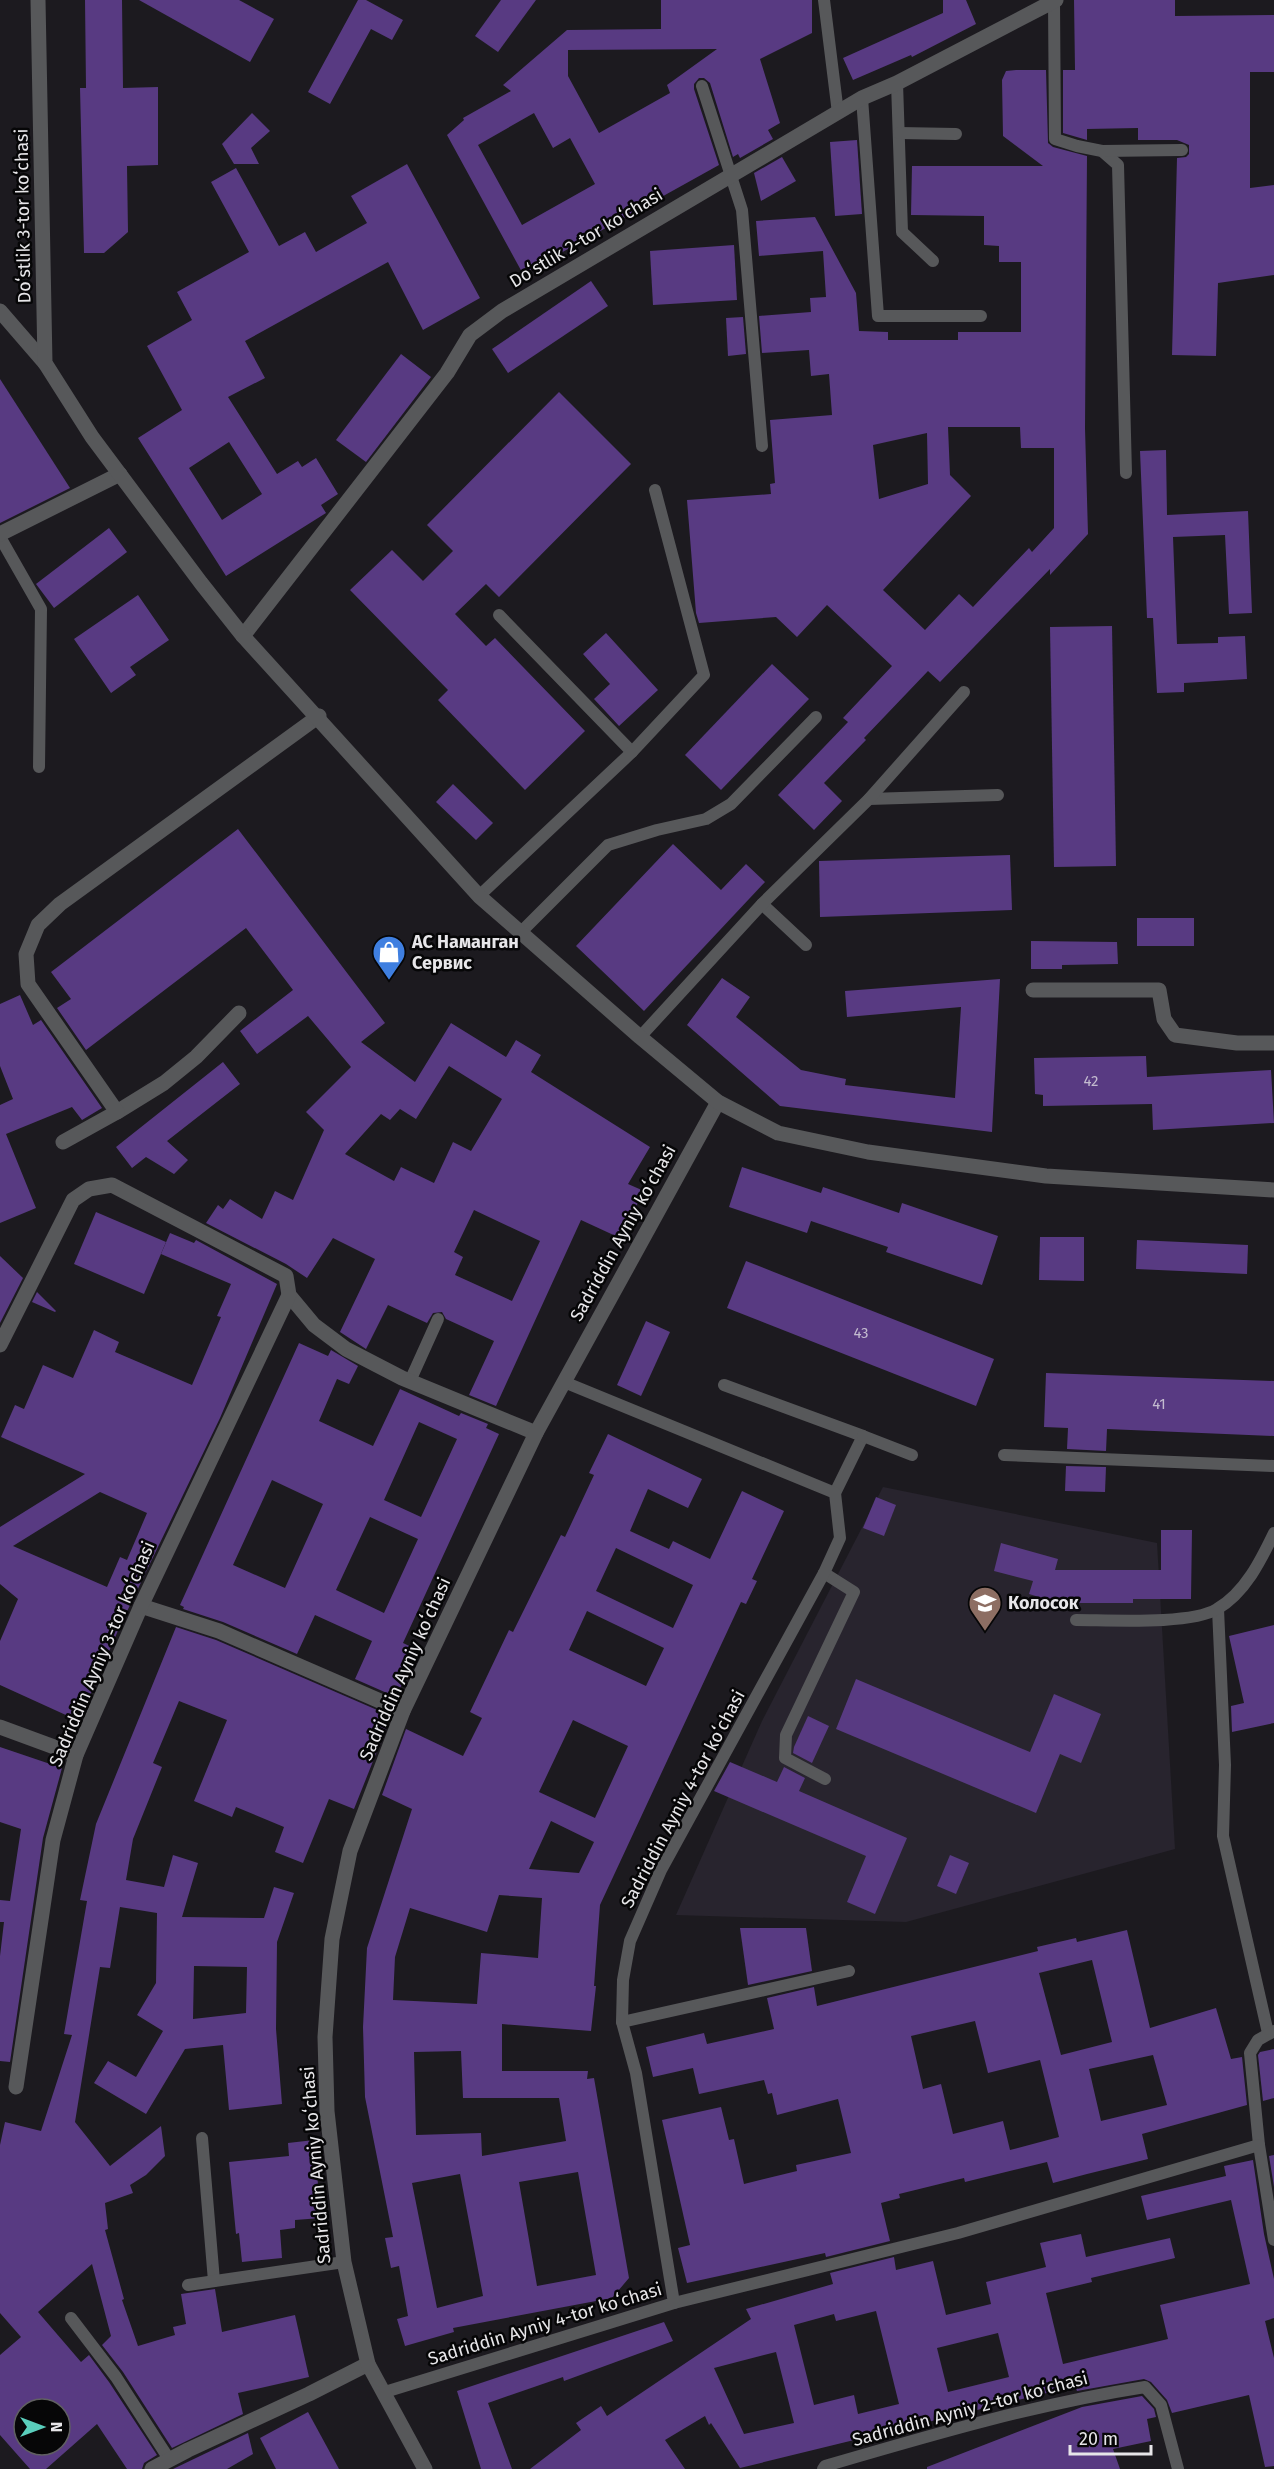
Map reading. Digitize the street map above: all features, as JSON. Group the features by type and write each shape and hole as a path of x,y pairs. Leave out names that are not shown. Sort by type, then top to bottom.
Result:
{"street":[{"name":"Doʻstlik 3-tor koʻchasi","path":"38,0 45,363"},
{"name":"Doʻstlik 2-tor koʻchasi","path":"243,636 447,373 470,335 502,311 567,271 862,98 897,83 1055,1"},
{"name":"Doʻstlik 3-tor koʻchasi","path":"0,311 45,363"},
{"path":"45,363 92,437 243,636 319,716 479,896 718,1102 778,1133 868,1152 1046,1176 1274,1191"},
{"path":"0,535 120,474"},
{"path":"117,1112 28,984 26,954 38,925 60,904 319,716"},
{"path":"1033,990 1159,990 1164,1019 1175,1035 1237,1043 1274,1043"},
{"path":"63,1142 164,1083 196,1057 239,1013"},
{"name":"Sadriddin Ayniy koʻchasi","path":"425,2469 368,2364 344,2262 327,2111 325,2037 332,1939 350,1851 403,1711 536,1432 718,1102"},
{"path":"0,1345 72,1200 89,1189 112,1185 286,1276 289,1294 314,1325 345,1349 410,1381 536,1432"},
{"name":"Sadriddin Ayniy 3-tor koʻchasi","path":"16,2087 53,1840 76,1755 141,1606 289,1294"},
{"path":"141,1606 219,1631 403,1711"},
{"path":"0,1726 76,1755"},
{"path":"152,2469 368,2364"}],"lane":[{"path":"824,0 838,113"},
{"path":"1055,1 1055,139 1102,151 1182,150"},
{"path":"897,83 902,232 933,261"},
{"path":"702,86 742,210 762,446"},
{"path":"862,98 878,316 981,316"},
{"path":"899,133 956,134"},
{"path":"1102,151 1118,165 1126,473"},
{"path":"479,896 632,752 704,675 655,490"},
{"path":"0,535 41,609 39,767"},
{"path":"499,615 632,752"},
{"path":"640,1036 762,904 869,799 964,692"},
{"path":"521,932 608,845 706,819 731,804 816,717"},
{"path":"869,799 998,795"},
{"path":"762,904 806,945"},
{"path":"410,1381 438,1319"},
{"path":"564,1382 835,1493 863,1436"},
{"path":"724,1385 912,1455"},
{"path":"1004,1455 1274,1466"},
{"name":"Sadriddin Ayniy 4-tor koʻchasi","path":"385,2392 675,2303 636,2073 622,2022 623,1980 630,1941 661,1870 824,1573 840,1538 835,1493"},
{"path":"1076,1620 1195,1618 1218,1609 1243,1586 1260,1561 1274,1533"},
{"path":"824,1573 854,1592 786,1735 785,1758 825,1779"},
{"path":"1218,1609 1226,1765 1223,1836 1271,2032 1258,2040 1250,2053 1258,2145 1274,2240"},
{"path":"622,2022 849,1971"},
{"path":"202,2138 214,2281"},
{"path":"675,2303 958,2233 1258,2145"},
{"path":"188,2285 344,2262"},
{"path":"71,2319 116,2377 169,2459"},
{"name":"Sadriddin Ayniy 2-tor koʻchasi","path":"823,2469 825,2466 960,2426 1100,2394 1145,2387 1161,2405 1178,2469"}],"shaded area":[{"name":"Колосок","path":"883,1487 1157,1543 1175,1849 906,1922 676,1915 762,1721"}],"building":[{"path":"85,0 122,0 123,88 158,87 158,165 127,166 128,232 104,253 84,253 80,88 86,88"},
{"path":"139,0 239,0 274,19 250,62"},
{"path":"358,0 366,0 403,20 392,40 371,29 330,104 308,92"},
{"path":"501,0 536,0 498,52 475,36"},
{"path":"661,0 812,0 812,33 760,59 780,123 768,130 773,139 740,158 738,154 733,157 710,83 704,78 699,78 694,84 694,89 719,165 523,274 447,135 464,120 463,118 511,91 503,85 567,30 661,29","holes":["717,49 667,85 670,93 599,133 568,76 568,50","534,113 553,148 570,138 595,184 522,225 478,145"]},
{"path":"943,0 966,0 976,24 912,57 911,55 853,80 843,58 943,13"},
{"path":"1074,0 1175,0 1175,16 1274,15 1274,72 1250,72 1250,188 1274,185 1274,275 1218,283 1216,356 1172,355 1177,158 1186,157 1189,154 1189,145 1177,140 1138,140 1138,128 1087,129 1087,140 1063,133 1063,70 1075,70"},
{"path":"1046,70 1048,143 1053,147 1087,156 1085,428 1088,534 1050,575 1050,569 940,682 928,671 864,738 866,740 824,783 842,801 814,830 778,795 848,722 843,718 892,666 827,605 797,637 776,617 699,623 696,613 687,500 771,494 770,484 775,483 770,420 832,415 829,374 811,376 809,350 762,353 759,316 811,312 810,298 826,297 823,251 759,256 756,221 815,217 856,293 859,331 888,332 888,340 958,340 958,332 1021,332 1021,262 999,262 999,246 984,245 984,216 911,215 912,166 1043,166 1003,136 1002,80 1006,71","holes":["948,427 1020,427 1021,448 1054,448 1054,528 1032,552 1029,548 973,607 959,594 925,630 883,590 971,496 950,475","927,433 928,484 879,499 873,445"]},
{"path":"252,113 270,131 251,148 259,164 234,164 222,144"},
{"path":"857,140 862,214 835,216 830,142"},
{"path":"782,157 796,181 761,201 754,173"},
{"path":"407,164 480,298 423,330 388,262 245,341 265,378 228,397 277,474 298,461 302,467 316,458 338,494 321,505 326,513 226,576 138,438 182,410 147,346 192,320 177,292 249,252 211,182 236,168 279,246 305,232 316,252 367,223 351,196","holes":["229,442 262,494 222,520 189,468"]},
{"path":"734,245 737,300 653,305 650,251"},
{"path":"591,281 608,306 508,373 492,349"},
{"path":"743,317 746,354 728,356 726,318"},
{"path":"401,354 431,377 366,462 336,440"},
{"path":"0,379 70,488 0,523"},
{"path":"559,392 631,464 499,597 486,584 455,614 486,646 495,638 585,731 525,790 438,700 448,690 350,590 392,550 423,581 453,551 427,525"},
{"path":"1166,450 1167,515 1248,511 1252,613 1229,614 1225,535 1173,537 1177,644 1218,643 1218,637 1245,636 1247,679 1184,683 1184,692 1157,693 1153,618 1147,618 1140,451"},
{"path":"109,528 127,552 54,608 36,584"},
{"path":"138,595 169,640 130,667 136,675 111,693 74,639"},
{"path":"1112,626 1116,866 1054,867 1050,627"},
{"path":"606,633 658,690 619,726 594,699 610,684 583,654"},
{"path":"772,664 809,699 721,790 685,755"},
{"path":"453,784 493,823 476,840 436,802"},
{"path":"238,829 385,1023 361,1042 415,1082 451,1023 506,1057 516,1040 541,1055 531,1072 650,1147 628,1184 644,1191 620,1238 581,1220 496,1406 469,1395 494,1341 446,1319 442,1312 433,1313 427,1323 388,1305 366,1349 340,1332 375,1259 333,1238 307,1278 286,1264 206,1223 218,1205 223,1209 230,1199 262,1219 275,1191 293,1200 324,1130 306,1112 351,1067 308,1016 257,1054 240,1031 293,990 246,928 86,1050 57,1008 71,999 51,972","holes":["449,1066 502,1099 471,1151 453,1142 434,1183 401,1167 394,1181 345,1154 381,1114 390,1120 400,1109 416,1119","474,1210 540,1241 512,1301 455,1275 463,1257 454,1252"]},
{"path":"673,844 721,890 746,864 765,882 644,1011 576,946"},
{"path":"1010,855 1012,910 820,917 819,861"},
{"path":"1137,918 1194,918 1194,946 1137,946"},
{"path":"1031,941 1117,942 1118,964 1062,965 1062,969 1031,969"},
{"path":"722,978 750,997 736,1017 801,1070 846,1079 845,1085 955,1098 961,1007 847,1017 845,991 1000,979 992,1132 780,1106 687,1025"},
{"path":"20,995 33,1025 41,1020 102,1108 82,1120 72,1107 6,1134 36,1208 0,1223 0,1105 13,1099 0,1066 0,1004"},
{"path":"1146,1056 1147,1077 1271,1070 1274,1123 1153,1130 1152,1104 1043,1106 1043,1095 1035,1094 1034,1058"},
{"path":"223,1062 240,1084 167,1141 188,1160 174,1174 146,1157 132,1168 116,1147"},
{"path":"742,1167 821,1193 823,1187 899,1213 902,1203 998,1236 982,1285 886,1252 888,1247 811,1221 807,1233 729,1207"},
{"path":"96,1212 166,1242 144,1294 74,1264"},
{"path":"170,1233 194,1243 196,1240 277,1284 220,1418 120,1626 79,1721 0,1685 0,1641 18,1599 0,1584 0,1527 85,1474 1,1437 15,1405 24,1409 43,1365 73,1378 94,1330 119,1342 115,1352 192,1385 221,1317 217,1316 231,1284 161,1254","holes":["100,1492 147,1513 127,1560 120,1557 107,1587 13,1546"]},
{"path":"1040,1237 1084,1237 1084,1281 1039,1280"},
{"path":"1137,1240 1248,1245 1247,1274 1136,1269"},
{"path":"0,1256 23,1278 0,1323"},
{"path":"746,1261 994,1359 976,1406 727,1308"},
{"path":"37,1292 56,1311 55,1312 32,1302"},
{"path":"646,1321 670,1332 641,1396 617,1385"},
{"path":"299,1343 328,1356 331,1350 358,1366 349,1384 337,1379 319,1421 373,1446 400,1389 459,1416 461,1413 488,1424 486,1428 499,1434 403,1643 418,1650 396,1697 355,1679 372,1641 315,1615 297,1654 223,1622 183,1609 184,1607 180,1605","holes":["419,1422 457,1439 421,1517 384,1500","272,1480 323,1504 285,1588 233,1565","370,1517 418,1539 384,1613 336,1590"]},
{"path":"1046,1373 1274,1381 1274,1436 1107,1429 1106,1451 1067,1449 1068,1428 1044,1427"},
{"path":"608,1434 702,1479 688,1508 648,1489 630,1531 669,1549 673,1541 710,1559 742,1491 784,1511 752,1579 757,1581 746,1604 741,1602 600,1905 591,2031 502,2024 502,2071 588,2071 587,2079 594,2078 629,2278 612,2298 453,2328 454,2332 405,2346 397,2319 408,2316 399,2266 391,2268 385,2238 393,2237 365,2097 363,2027 367,1948 412,1809 382,1795 406,1729 463,1756 482,1718 470,1712 509,1630 513,1632 561,1535 565,1537 594,1475 589,1473","holes":["616,1548 693,1585 673,1628 596,1591","587,1611 664,1648 646,1686 569,1650","573,1720 628,1746 595,1818 539,1792","551,1821 594,1842 579,1873 529,1869","499,1895 542,1898 538,1958 481,1953 477,2004 393,2000 395,1957 410,1908 487,1932","461,2051 463,2098 559,2098 566,2141 482,2156 481,2133 416,2135 414,2052","578,2172 596,2275 537,2286 519,2182","460,2174 483,2296 437,2308 412,2183"]},
{"path":"1066,1466 1106,1467 1105,1492 1065,1491"},
{"path":"876,1497 896,1505 884,1536 863,1528"},
{"path":"1161,1530 1192,1530 1191,1599 1133,1599 1133,1603 1059,1603 1029,1594 1033,1581 994,1571 1001,1543 1058,1559 1055,1570 1161,1570"},
{"path":"1274,1625 1274,1723 1232,1732 1231,1706 1244,1703 1229,1636"},
{"path":"176,1627 216,1640 391,1716 354,1809 329,1799 303,1863 275,1852 284,1827 236,1807 232,1817 194,1801 227,1720 179,1701 153,1763 162,1767 133,1839 126,1880 164,1887 173,1855 198,1863 182,1917 264,1918 274,1887 294,1893 277,1942 276,2029 282,2104 229,2110 223,2045 185,2049 146,2114 94,2083 108,2061 136,2077 163,2031 137,2015 156,1983 157,1913 120,1907 110,1968 100,1967 75,2122 110,2166 161,2126 165,2156 146,2175 130,2185 133,2193 105,2203 108,2229 105,2230 124,2299 122,2300 138,2346 175,2335 173,2327 186,2324 181,2294 215,2289 222,2332 295,2315 309,2377 238,2393 243,2414 172,2448 123,2372 102,2345 111,2336 92,2264 38,2312 81,2362 89,2355 109,2382 157,2455 144,2463 142,2469 127,2469 97,2424 72,2446 72,2397 12,2397 12,2449 0,2435 0,2355 21,2337 0,2313 0,2145 5,2122 41,2131 72,2035 64,2034 87,1901 80,1900 96,1824","holes":["194,1966 247,1967 246,2013 193,2019"]},
{"path":"856,1679 1030,1752 1054,1694 1101,1714 1081,1763 1060,1754 1036,1813 836,1729"},
{"path":"808,1716 829,1726 812,1763 793,1753"},
{"path":"0,1747 62,1768 43,1838 10,2062 0,2061 0,1956 4,1922 0,1922 0,1900 10,1901 21,1829 0,1822"},
{"path":"730,1762 777,1782 784,1767 805,1778 799,1791 907,1838 875,1914 847,1902 866,1856 714,1791"},
{"path":"950,1855 969,1863 956,1894 937,1886"},
{"path":"740,1928 806,1928 812,1971 748,1985"},
{"path":"1127,1930 1150,2028 1216,2008 1231,2059 1242,2057 1247,2105 1142,2134 1148,2159 1053,2183 1047,2162 965,2182 964,2178 899,2194 900,2198 881,2203 890,2241 826,2257 825,2253 687,2283 678,2248 690,2245 662,2120 721,2107 729,2140 734,2139 744,2184 797,2171 796,2165 851,2153 838,2099 777,2115 772,2093 768,2094 764,2080 699,2094 693,2068 653,2077 646,2047 704,2033 707,2044 774,2029 767,1998 814,1987 817,2006 1038,1951 1037,1947 1076,1938 1077,1942","holes":["1092,1960 1112,2042 1061,2055 1039,1973","975,2021 988,2073 1040,2060 1059,2137 1010,2150 1003,2121 953,2134 941,2084 923,2089 911,2036","1153,2055 1167,2105 1101,2121 1089,2069"]},
{"path":"1274,2049 1274,2098 1263,2101 1258,2055 1260,2052"},
{"path":"314,2140 321,2218 295,2220 295,2228 280,2230 282,2258 242,2262 239,2233 236,2234 229,2162 289,2156 288,2143"},
{"path":"1274,2155 1274,2187 1269,2156"},
{"path":"1253,2160 1264,2234 1274,2279 1274,2318 1265,2321 1274,2358 1274,2466 1265,2467 1249,2395 1172,2413 1167,2400 1151,2382 1144,2379 1077,2391 1075,2386 740,2468 705,2416 665,2440 685,2469 530,2469 581,2430 576,2423 601,2406 607,2416 751,2319 746,2309 833,2284 830,2273 894,2257 896,2270 933,2261 946,2315 991,2304 986,2282 1046,2267 1040,2243 1081,2234 1086,2257 1170,2238 1175,2258 1091,2278 1092,2282 1046,2293 1063,2364 1168,2339 1160,2305 1250,2284 1231,2200 1147,2220 1141,2196 1226,2176 1224,2166","holes":["876,2311 899,2404 858,2414 854,2395 814,2405 794,2325 834,2314 836,2321","998,2333 1009,2377 948,2392 937,2348","776,2352 794,2423 744,2434 714,2368"]},
{"path":"664,2322 673,2341 564,2381 563,2377 488,2403 512,2469 481,2469 457,2391"},
{"path":"1142,2396 1154,2409 1156,2417 1147,2419 1151,2441 1113,2449 1120,2469 927,2469 927,2467 1082,2407"},
{"path":"308,2412 339,2469 276,2469 260,2438"},
{"path":"248,2433 253,2454 227,2469 173,2469"},
{"path":"19,2457 60,2457 46,2469 30,2469"}],"place":[{"name":"АС Наманган Сервис","path":"389,981"},
{"name":"Колосок","path":"985,1632"}]}
